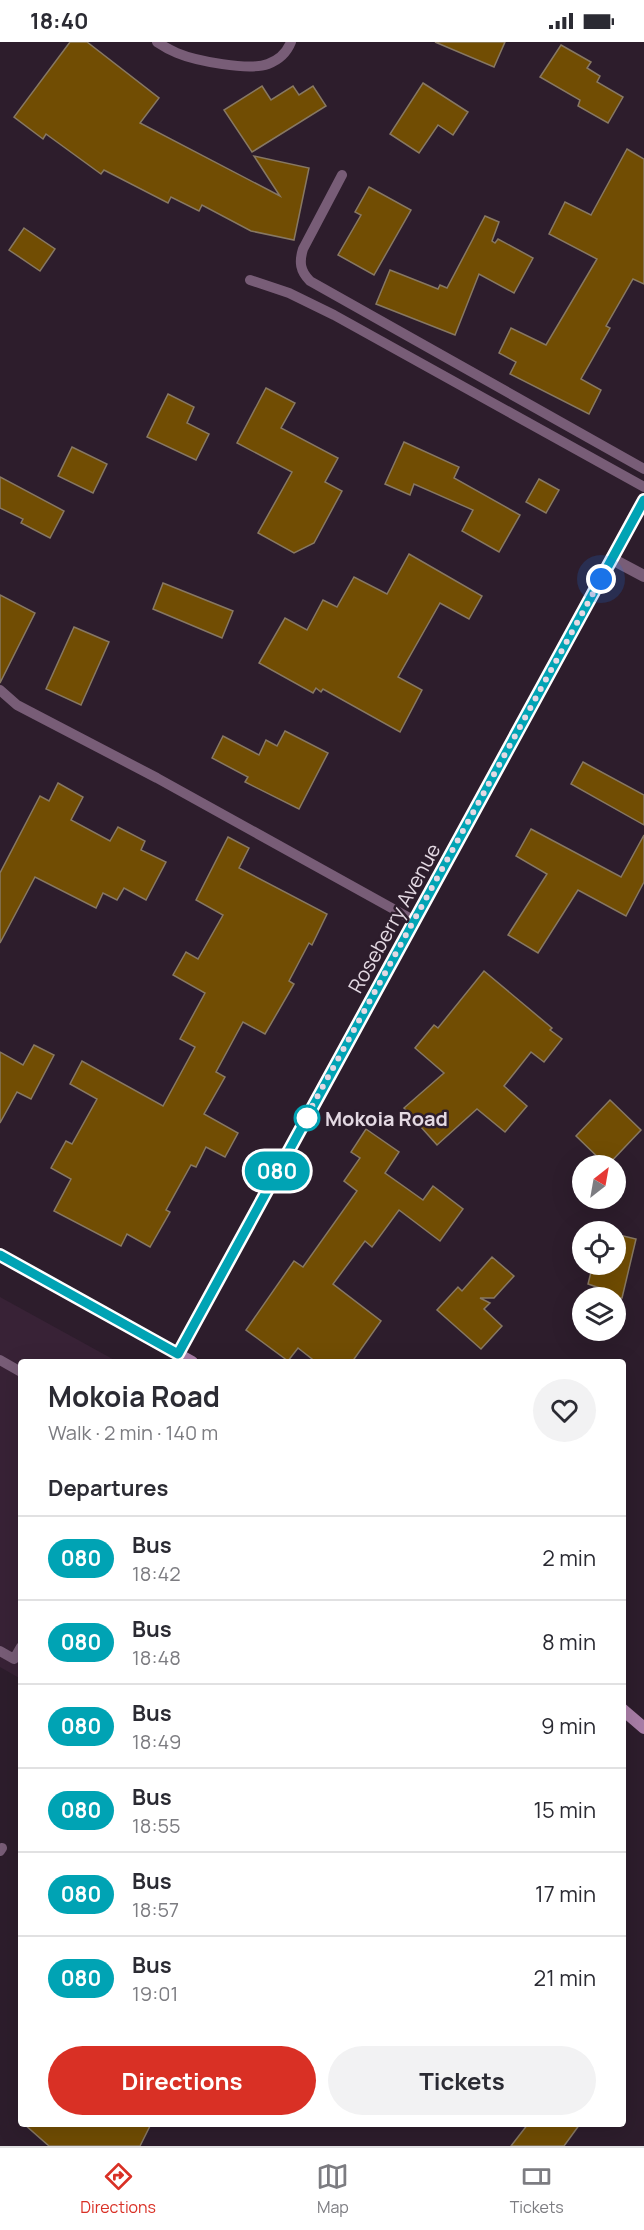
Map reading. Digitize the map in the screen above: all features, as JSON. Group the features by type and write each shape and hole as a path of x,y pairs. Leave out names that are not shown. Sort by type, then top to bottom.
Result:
{"main road":[{"path":"0,1255 187,1359"},
{"path":"626,1712 644,1728"}],"street":[{"name":"Roseberry Avenue","path":"178,1354 644,500"},
{"path":"612,558 644,576"}],"lane":[{"path":"157,42 178,54 212,63 256,67 277,60 284,54 291,42"},
{"path":"342,176 300,258 300,267 310,281 644,469"},
{"path":"250,280 289,293 334,315 644,487"},
{"path":"0,690 17,705 157,778 415,921"},
{"path":"0,1360 18,1370"},
{"path":"0,1651 14,1659 18,1652"}],"shaded area":[{"path":"0,1297 113,1359 18,1359 18,1677 0,1667"}],"building":[{"path":"70,42 87,42 159,98 140,123 280,196 254,156 309,168 294,240 251,231 202,205 199,211 171,197 168,203 104,170 101,174 46,134 43,139 14,117"},
{"path":"435,42 505,42 494,67"},
{"path":"561,45 591,62 587,68 600,76 597,82 623,97 608,123 578,106 580,100 540,77"},
{"path":"423,83 468,112 453,135 438,125 419,153 390,134"},
{"path":"262,86 271,100 293,86 299,95 313,86 326,106 252,152 224,110"},
{"path":"627,149 644,159 644,284 633,279 606,326 610,328 581,379 601,390 589,414 510,374 516,362 499,353 511,328 546,345 597,259 549,234 565,202 591,215"},
{"path":"369,187 411,210 374,275 338,255 361,215 355,212"},
{"path":"485,216 499,222 492,241 495,243 498,239 533,258 514,293 479,274 455,335 376,304 390,270 438,289 440,285 447,288"},
{"path":"24,228 55,249 40,271 9,250"},
{"path":"266,388 295,403 281,428 338,458 325,482 342,491 314,543 294,553 258,533 292,472 237,443"},
{"path":"168,394 194,407 187,423 209,434 196,460 147,437"},
{"path":"404,442 459,467 454,478 520,515 499,552 462,531 473,510 414,484 410,495 385,484"},
{"path":"72,447 107,464 93,493 58,476"},
{"path":"0,477 64,511 50,538 21,523 23,519 0,508"},
{"path":"539,479 559,490 546,513 526,502"},
{"path":"409,554 482,596 469,619 440,603 398,677 422,690 400,732 323,689 321,692 316,688 313,693 259,663 285,618 307,630 323,600 337,607 354,577 387,594"},
{"path":"163,583 233,611 222,638 153,609"},
{"path":"0,595 35,613 0,683"},
{"path":"74,627 109,642 81,705 46,689"},
{"path":"285,731 328,753 299,809 245,782 248,777 212,758 223,736 259,755 266,740 277,746"},
{"path":"583,762 644,795 644,825 571,784"},
{"path":"58,783 83,797 71,820 110,841 118,827 145,841 141,850 166,862 146,900 124,888 117,900 103,893 96,908 35,877 0,943 0,873 40,796 49,801"},
{"path":"531,829 621,877 644,835 644,882 626,916 578,890 538,953 508,935 547,874 516,856"},
{"path":"228,837 249,848 239,868 327,914 312,945 309,943 289,981 294,984 265,1034 243,1022 216,1072 225,1077 204,1114 238,1133 225,1157 206,1147 196,1167 191,1165 166,1210 170,1212 150,1247 127,1234 121,1246 54,1211 71,1179 51,1168 66,1141 72,1144 97,1099 70,1084 82,1061 163,1106 195,1047 180,1039 205,993 173,975 186,952 198,959 223,915 196,900"},
{"path":"484,971 562,1039 544,1062 531,1052 504,1086 527,1106 505,1132 477,1109 437,1145 404,1108 444,1073 415,1048 434,1025 438,1028"},
{"path":"34,1045 54,1055 31,1099 17,1092 0,1123 0,1052 23,1065"},
{"path":"610,1100 641,1130 617,1155 596,1155 576,1136"},
{"path":"366,1129 399,1152 385,1173 423,1200 433,1186 463,1209 440,1241 399,1210 372,1247 365,1241 333,1284 381,1321 354,1359 312,1359 298,1348 290,1359 285,1359 246,1330 294,1261 303,1267 357,1191 344,1181 360,1158 351,1152"},
{"path":"626,1237 636,1239 625,1287 597,1287 588,1284 590,1275 626,1275"},
{"path":"492,1257 514,1276 494,1298 480,1298 490,1303 484,1309 502,1326 481,1349 437,1310 458,1287 462,1291"},
{"path":"27,2127 150,2127 140,2146 49,2146"},
{"path":"526,2127 578,2127 564,2146 511,2146"}],"bus line":[{"name":"080","path":"0,1255 178,1354 644,500"}],"place":[{"name":"Mokoia Road","path":"307,1118"}],"route":[{"path":"307,1118 304,1121 601,579"}]}
